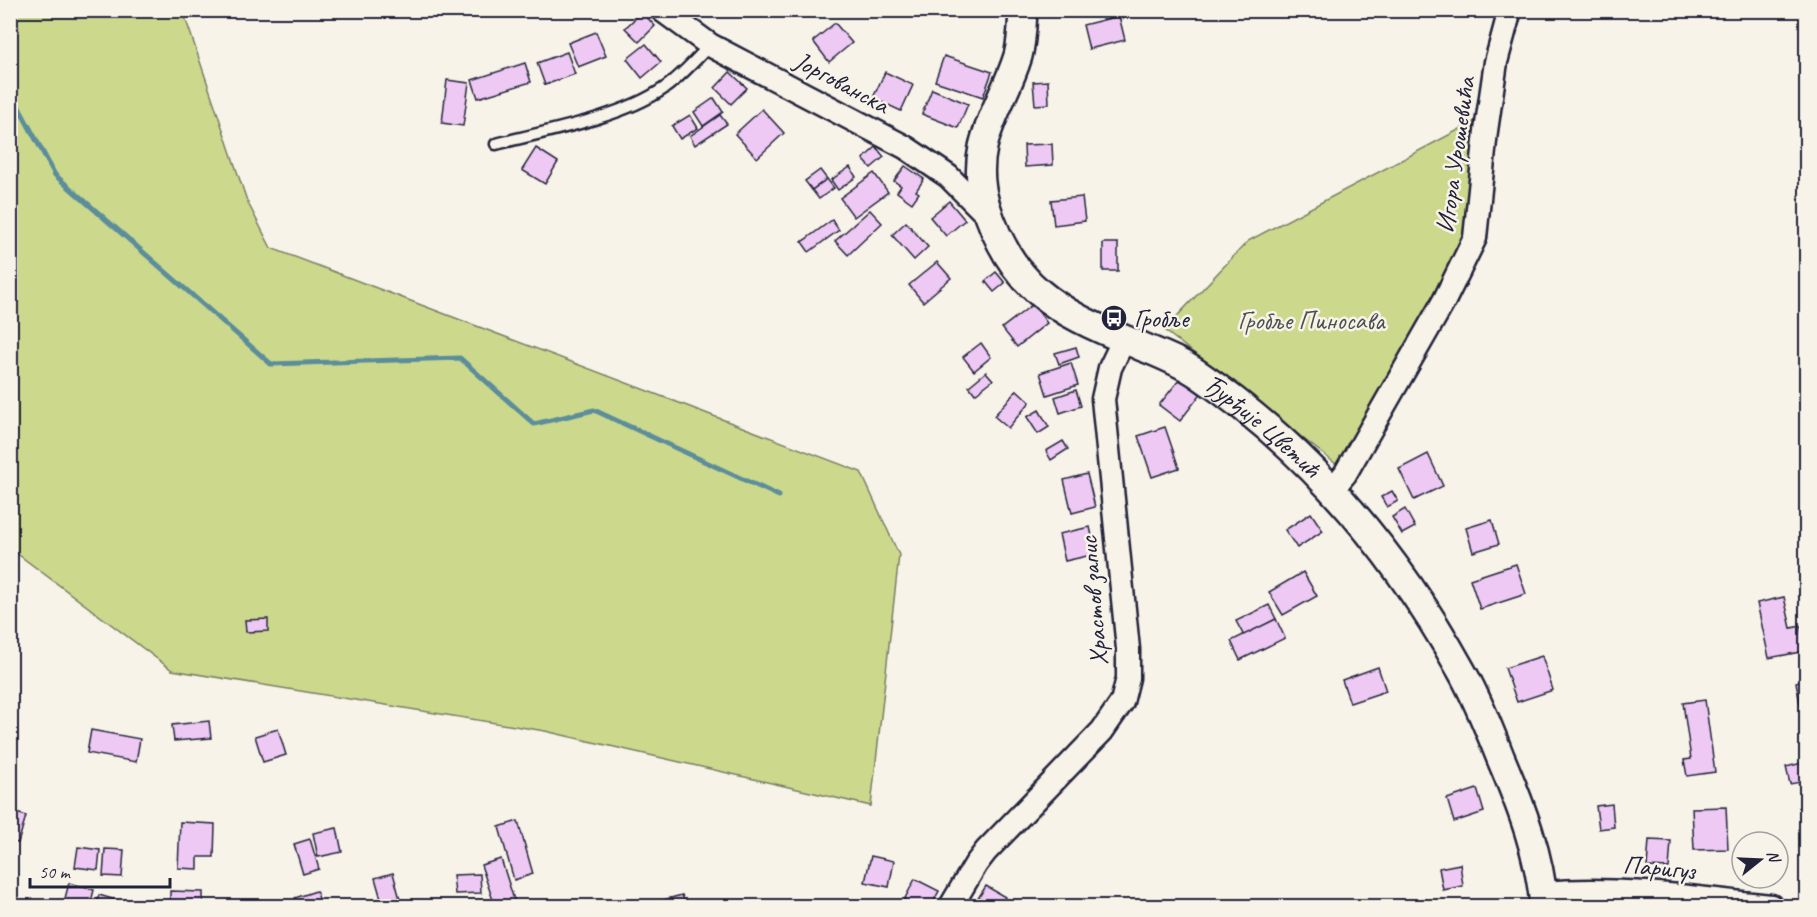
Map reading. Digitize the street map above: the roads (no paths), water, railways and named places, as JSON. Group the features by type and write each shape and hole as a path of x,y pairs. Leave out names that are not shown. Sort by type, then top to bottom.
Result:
{"street":[{"name":"Јоргованска","path":"662,10 710,45 905,147 931,163 989,214"},
{"name":"Ђурђије Цветић","path":"1023,10 1018,56 986,130 982,148 980,169 982,187 998,237 1025,279 1046,299 1070,315 1173,360 1197,374 1273,432 1333,489 1361,521 1425,611 1462,672 1517,796 1532,845 1543,900"},
{"name":"Игора Урошевића","path":"1333,489 1345,474 1418,347 1475,238 1496,62 1510,10"},
{"name":"Храстов запис","path":"951,906 986,850 1102,731 1122,702 1128,678 1128,649 1103,399 1104,386 1110,368 1124,339"},
{"name":"Паригуз","path":"1543,900 1569,890 1645,892 1771,906"}],"lane":[{"path":"496,144 576,124 636,104 664,88 710,45"}],"waterway":[{"path":"10,91 55,175 271,364 460,358 534,424 594,410 779,496"}],"place":[{"name":"Гробље","path":"1114,318"}],"park label":[{"name":"Гробље Пиносава","path":"1311,320"}]}
